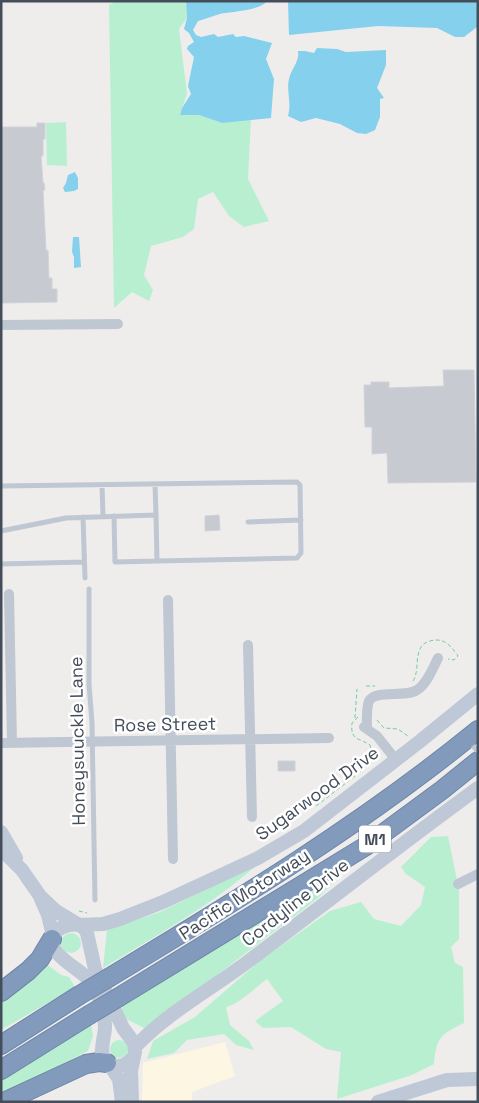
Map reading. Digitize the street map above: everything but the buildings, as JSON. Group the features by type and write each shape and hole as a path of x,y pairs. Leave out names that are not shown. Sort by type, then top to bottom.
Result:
{"highway":[{"name":"Pacific Motorway","path":"1,1045 289,866 474,740"},
{"name":"Pacific Motorway","path":"1,1070 366,846 478,761"},
{"path":"1,992 40,959 52,938"},
{"path":"4,1102 86,1064 108,1063"}],"street":[{"path":"1,325 118,324"},
{"path":"7,743 9,594"},
{"path":"168,600 172,859"},
{"path":"248,645 252,817"},
{"path":"396,760 377,736 365,728 368,704 371,698 378,695 406,694 416,691 425,683 438,658"},
{"name":"Sugarwood Drive","path":"77,925 103,924 120,919 163,902 258,858 304,831 478,694"},
{"name":"Rose Street","path":"7,743 330,738"},
{"name":"Cordyline Drive","path":"108,1063 123,1066 127,1064 135,1052 168,1018 249,961 356,878 478,788"},
{"path":"1,832 22,870 40,896 48,915 56,952 86,977 102,1005 105,1024 102,1054 119,1079 122,1102"},
{"path":"1,849 22,870"},
{"path":"458,884 478,874"},
{"path":"40,896 56,911 87,933 92,962 98,978 123,1028 132,1039 135,1052 131,1071 132,1102"},
{"path":"52,938 57,930 64,926 77,925"},
{"path":"378,1102 447,1080 478,1079"}],"lane":[{"path":"1,486 298,482 300,485 301,553 297,558 115,562 114,516"},
{"path":"155,484 157,561"},
{"path":"102,486 103,516"},
{"path":"1,531 49,520 156,515"},
{"path":"83,517 84,578"},
{"path":"248,522 301,520"},
{"path":"1,564 84,562"},
{"name":"Honeysuuckle Lane","path":"89,589 88,684 92,741 95,900"}],"path":[{"path":"410,684 415,678 418,652 421,647 430,641 441,640 445,642 458,656 454,660 438,658"},
{"path":"366,686 378,686"},
{"path":"357,689 352,732 358,740 370,745 373,760"},
{"path":"377,720 384,728 398,729 409,737"}],"shaded area":[{"path":"225,1042 235,1076 192,1092 192,1102 142,1102 143,1063"}],"green space":[{"path":"116,1 186,1 187,18 179,29 187,94 180,114 199,115 222,123 251,119 248,179 269,221 244,227 229,216 213,192 198,199 194,229 183,237 151,246 144,275 153,290 149,301 132,292 114,308 109,5"},
{"path":"66,122 67,166 47,165 46,123"},
{"path":"448,836 459,890 459,939 451,947 455,963 463,967 464,1023 444,1034 441,1038 436,1049 434,1064 412,1075 337,1099 341,1052 326,1049 291,1027 263,1028 255,1021 283,1001 267,979 242,999 226,1007 230,1025 249,1041 254,1050 236,1045 224,1034 187,1040 174,1053 147,1059 153,1041 195,1017 261,960 330,911 361,902 374,919 401,926 421,905 425,887 406,874 401,867 431,837"},
{"path":"258,864 203,906 103,968 107,930 160,912"},
{"path":"342,874 318,898 146,1029 122,1017 122,1003"},
{"path":"71,933 78,936 81,943 78,950 71,953 64,950 61,943 64,936"},
{"path":"45,963 61,975 69,977 75,987 1,1030 1,1002"},
{"path":"91,1025 93,1036 88,1051 1,1095 1,1079"},
{"path":"119,1040 125,1043 128,1049 125,1055 119,1058 113,1055 110,1049 113,1043"}],"water":[{"path":"186,1 267,1 254,8 198,21 193,30 196,35 201,37 214,34 218,37 233,34 236,37 244,36 272,43 266,59 274,79 271,118 222,123 199,115 180,115 191,94 188,86 194,57 187,49 194,42 189,33 184,29 187,18"},
{"path":"288,1 478,1 477,27 464,37 455,37 437,28 378,26 289,35"},
{"path":"317,48 337,49 346,52 386,50 386,65 377,88 384,98 380,99 380,117 375,130 366,134 357,133 340,124 316,118 301,122 288,116 288,83 298,58 298,51 314,53"},
{"path":"75,172 78,178 78,189 65,192 63,188 68,175"},
{"path":"73,237 79,237 81,267 74,268"}]}
